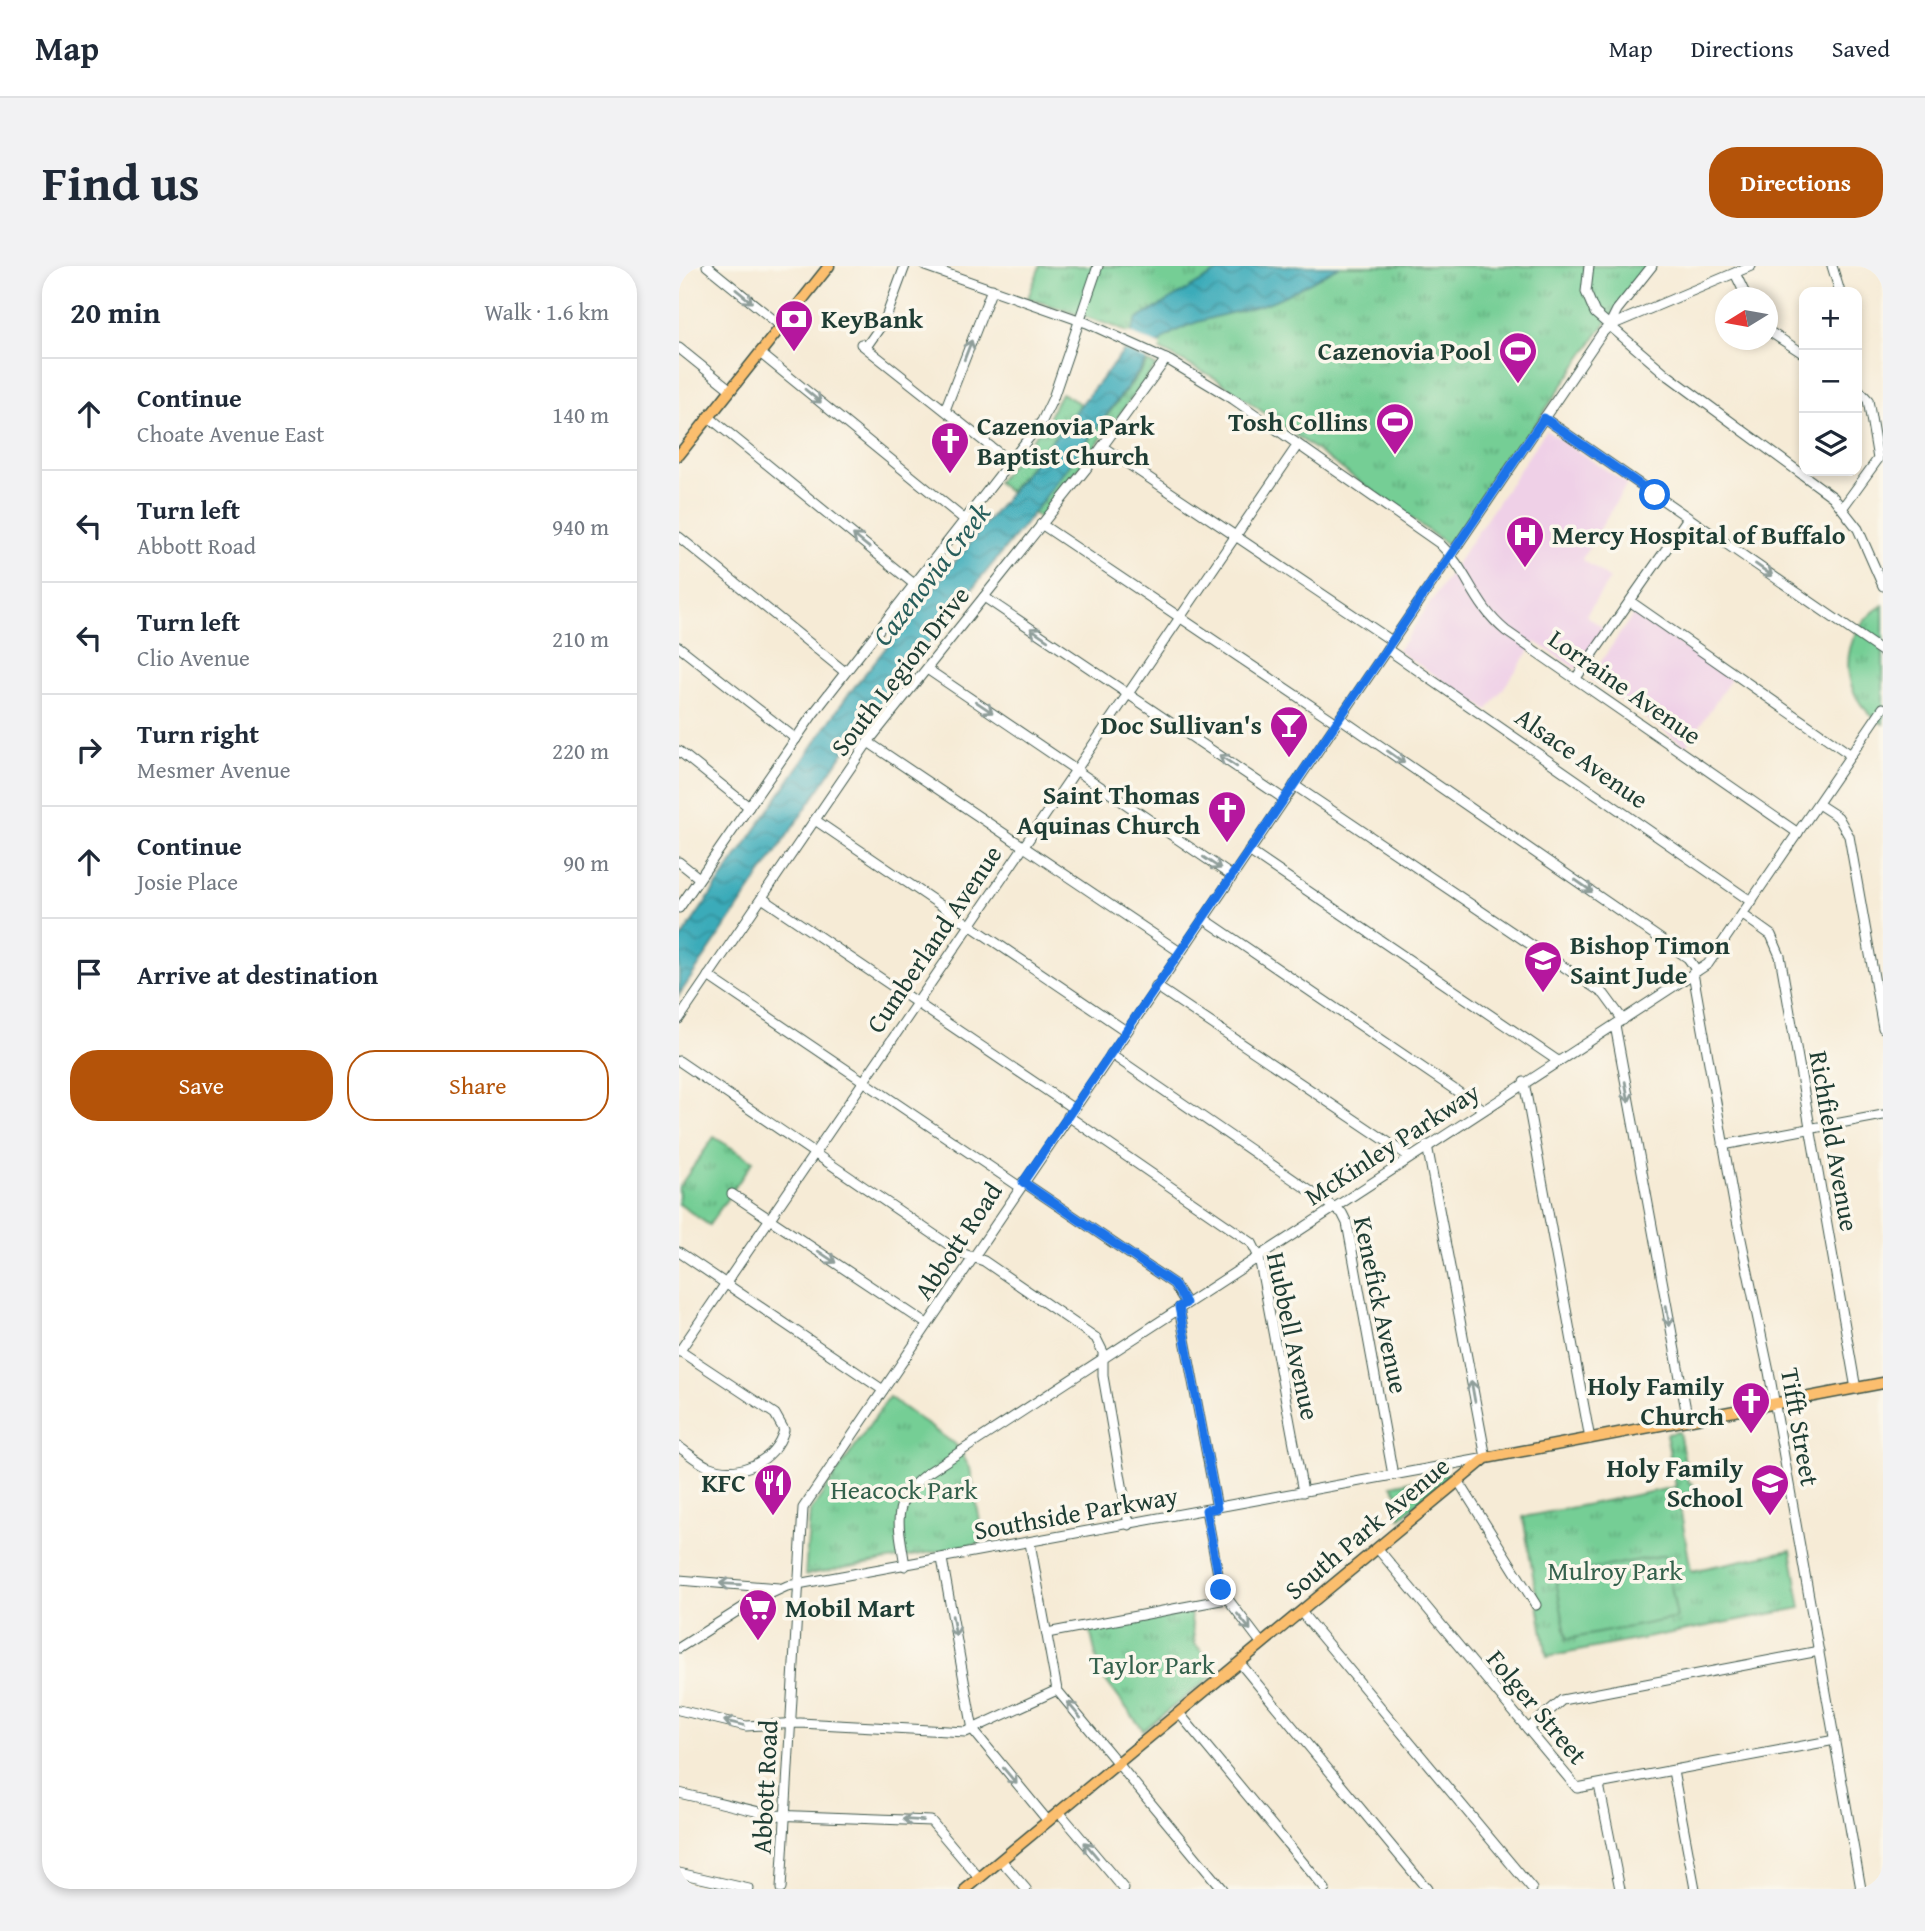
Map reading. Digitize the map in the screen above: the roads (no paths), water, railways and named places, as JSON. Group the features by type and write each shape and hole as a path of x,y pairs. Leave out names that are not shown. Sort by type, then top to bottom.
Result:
{"main road":[{"path":"680,452 829,266"},
{"name":"South Park Avenue","path":"966,1889 1486,1458 1883,1383"}],"street":[{"path":"707,266 781,326"},
{"path":"905,266 885,320 863,346 1010,462"},
{"path":"925,266 1081,321 1161,356 1213,386 1451,554"},
{"path":"679,908 845,672 1042,421 1081,321 1098,266"},
{"path":"1589,266 1587,298 1592,309 1666,374 1843,507 1864,541 1883,586"},
{"name":"Abbott Road","path":"781,1889 803,1508 1156,986 1609,326 1617,310 1652,266"},
{"path":"1609,326 1751,266"},
{"path":"1832,266 1838,287"},
{"path":"1735,273 1742,287"},
{"path":"945,410 992,289"},
{"path":"1778,337 1799,351"},
{"path":"679,348 730,390"},
{"path":"760,353 965,520"},
{"name":"South Legion Drive","path":"679,1019 868,742 1103,447 1161,356"},
{"path":"1843,507 1878,459 1868,400 1862,394"},
{"path":"709,417 914,584"},
{"path":"1544,418 1883,652"},
{"name":"Cumberland Avenue","path":"680,1351 1297,446"},
{"name":"Alsace Avenue","path":"1103,447 1236,536 1752,902"},
{"path":"1576,678 1688,518"},
{"path":"1041,524 1338,720 1692,960 1695,972"},
{"path":"679,537 845,672"},
{"name":"Lorraine Avenue","path":"1451,554 1490,617 1798,833"},
{"path":"984,597 1284,799"},
{"path":"1631,602 1850,755"},
{"path":"679,647 796,739"},
{"path":"927,668 1232,876"},
{"name":"McKinley Parkway","path":"905,1566 899,1509 908,1489 1183,1305 1714,959 1883,708"},
{"path":"868,742 1180,952"},
{"path":"679,751 749,807"},
{"path":"1294,785 1610,1000 1619,1023 1688,1420"},
{"path":"1818,804 1838,817 1849,835 1883,1028"},
{"path":"815,820 1126,1031"},
{"path":"1249,851 1558,1061"},
{"path":"679,862 699,878"},
{"name":"Hubbell Avenue","path":"762,898 916,1003 1243,1234 1259,1257 1303,1492"},
{"name":"Richfield Avenue","path":"1743,915 1770,935 1777,944 1856,1388"},
{"path":"1203,918 1483,1109"},
{"name":"Tifft Street","path":"1695,972 1723,1145 1775,1404 1861,1889"},
{"path":"708,976 863,1081 1174,1284 1183,1305 1217,1508"},
{"path":"1156,986 1410,1157"},
{"name":"Kenefick Avenue","path":"1111,1054 1336,1207 1347,1223 1393,1475"},
{"path":"679,1062 961,1253 973,1257 1096,1338 1101,1345 1103,1376 1129,1525"},
{"path":"1524,1082 1590,1439"},
{"path":"1723,1145 1883,1115"},
{"path":"1427,1145 1486,1458"},
{"path":"732,1194 927,1324"},
{"path":"679,1252 883,1390"},
{"path":"679,1447 709,1467 743,1469 769,1456 784,1430 775,1415 680,1351"},
{"name":"Southside Parkway","path":"797,1585 1486,1458"},
{"path":"1459,1482 1537,1605"},
{"path":"1206,1510 1221,1590 1262,1644"},
{"path":"1030,1543 1057,1690 1222,1889"},
{"name":"Folger Street","path":"1378,1549 1577,1788 1835,1740"},
{"path":"942,1559 972,1730 1048,1821"},
{"path":"679,1580 781,1588 797,1585"},
{"path":"679,1648 781,1588"},
{"path":"1047,1633 1226,1599"},
{"path":"1301,1612 1532,1889"},
{"path":"1528,1729 1562,1700 1819,1651"},
{"path":"1240,1663 1427,1889"},
{"path":"679,1710 746,1726 790,1725 958,1732 972,1730 1057,1690"},
{"path":"1179,1713 1325,1889"},
{"path":"1673,1771 1695,1889"},
{"path":"1599,1784 1620,1889"},
{"path":"679,1793 785,1815 931,1821 979,1878"},
{"path":"1059,1812 1124,1889"},
{"path":"1001,1860 1026,1889"},
{"path":"679,1873 749,1889"}],"water":[{"path":"1227,266 1340,266 1277,299 1200,321 1163,339 1025,524 863,724 679,995 679,941 847,696 1124,351 1136,320"}],"place":[{"name":"KeyBank","path":"794,353"},
{"name":"Cazenovia Pool","path":"1518,385"},
{"name":"Tosh Collins","path":"1395,456"},
{"name":"Cazenovia Park Baptist Church","path":"950,475"},
{"name":"Mercy Hospital of Buffalo","path":"1525,569"},
{"name":"Doc Sullivan's","path":"1289,759"},
{"name":"Saint Thomas Aquinas Church","path":"1227,844"},
{"name":"Bishop Timon Saint Jude","path":"1543,994"},
{"name":"Holy Family Church","path":"1751,1435"},
{"name":"KFC","path":"773,1517"},
{"name":"Holy Family School","path":"1770,1517"},
{"name":"Mobil Mart","path":"758,1642"}],"water label":[{"name":"Cazenovia Creek","path":"931,574"}],"park label":[{"name":"Heacock Park","path":"904,1490"},
{"name":"Mulroy Park","path":"1615,1571"},
{"name":"Taylor Park","path":"1152,1665"}]}
